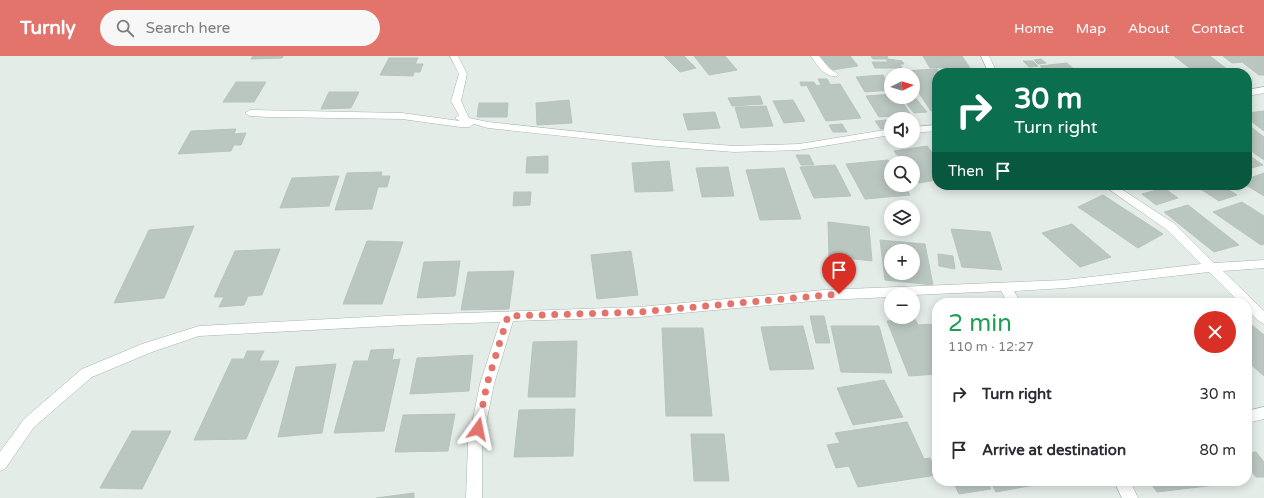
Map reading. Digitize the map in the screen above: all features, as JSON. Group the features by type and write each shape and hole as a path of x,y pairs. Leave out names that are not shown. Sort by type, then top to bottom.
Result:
{"street":[{"path":"454,56 463,74 456,101 465,118 460,118 488,125"},
{"path":"815,56 826,70 834,74"},
{"path":"985,56 991,68"},
{"path":"1252,92 1264,90"},
{"path":"250,113 282,115 404,116 458,124 488,125 657,143 734,149 799,148 884,133"},
{"path":"920,129 932,128"},
{"path":"1116,190 1171,227 1244,298"},
{"path":"0,464 29,423 86,373 147,348 198,331 406,320 639,312 824,294 1065,284 1213,267 1264,264"},
{"path":"1004,286 1012,298"},
{"path":"1252,306 1264,318"},
{"path":"474,498 474,443 487,384 508,316"},
{"path":"1252,416 1264,413"},
{"path":"1124,486 1130,498"}],"building":[{"path":"253,56 283,56 282,58 251,59"},
{"path":"664,56 684,56 696,68 680,72"},
{"path":"694,56 725,56 737,70 709,75"},
{"path":"820,56 850,56 858,66 832,70"},
{"path":"871,56 887,56 888,59 902,61 904,64 900,64 902,68 875,68 872,62 888,62 886,59 873,59"},
{"path":"923,56 962,56 970,68 930,68"},
{"path":"1174,56 1210,56 1226,68 1190,68"},
{"path":"1223,56 1264,56 1264,75 1259,75 1252,68 1242,62 1232,63"},
{"path":"389,58 418,58 415,64 423,64 420,72 414,72 413,76 380,75"},
{"path":"1041,59 1046,63 1038,64 1034,60"},
{"path":"1023,61 1033,61 1038,66 1029,67"},
{"path":"1067,63 1072,68 1042,68 1040,66"},
{"path":"932,69 931,111 920,94 920,70"},
{"path":"883,75 884,91 865,92 856,77"},
{"path":"818,79 827,79 830,84 821,85"},
{"path":"236,82 266,82 254,102 223,102"},
{"path":"800,82 814,82 816,85 801,86"},
{"path":"840,84 861,118 826,121 807,86"},
{"path":"329,92 359,92 351,108 321,109"},
{"path":"884,95 884,104 904,104 909,112 884,112 884,117 879,117 866,96"},
{"path":"760,96 763,104 732,106 728,98"},
{"path":"569,100 572,123 537,125 536,103"},
{"path":"793,100 805,121 784,123 773,101"},
{"path":"479,103 508,103 507,117 477,117"},
{"path":"907,104 920,104 927,112 920,113 913,112"},
{"path":"766,106 773,126 741,128 735,107"},
{"path":"1264,111 1264,131 1252,122 1252,112"},
{"path":"715,112 720,128 688,130 683,114"},
{"path":"884,120 884,129 881,129 875,121"},
{"path":"842,124 847,132 833,132 829,125"},
{"path":"1252,128 1264,137 1264,160 1252,152"},
{"path":"236,129 234,134 246,133 241,145 234,145 231,151 178,154 191,131"},
{"path":"927,146 932,152 932,181 920,183 920,156 898,156 894,151"},
{"path":"796,155 809,155 814,165 801,165"},
{"path":"548,156 548,173 526,173 527,157"},
{"path":"1252,157 1263,165 1252,168"},
{"path":"884,160 884,192 908,192 910,195 865,199 846,164"},
{"path":"669,161 673,191 635,192 632,163"},
{"path":"835,165 851,196 814,198 800,167"},
{"path":"728,167 734,196 702,197 696,168"},
{"path":"784,168 801,219 760,220 746,170"},
{"path":"382,172 381,176 390,176 387,187 378,187 372,209 335,210 347,173"},
{"path":"1264,173 1264,196 1252,189 1252,177"},
{"path":"339,176 329,206 280,208 292,178"},
{"path":"1157,190 1167,190 1178,198 1156,205 1142,194"},
{"path":"1202,190 1229,190 1237,195 1219,201"},
{"path":"514,192 531,192 530,205 513,206"},
{"path":"1103,195 1163,234 1138,248 1078,207"},
{"path":"1242,202 1264,216 1264,244 1261,245 1213,212"},
{"path":"1188,205 1239,245 1214,252 1164,212"},
{"path":"828,222 869,227 872,261 829,256"},
{"path":"1072,224 1111,257 1080,267 1042,233"},
{"path":"194,226 164,298 114,303 149,230"},
{"path":"951,229 990,232 1002,270 962,267"},
{"path":"880,240 925,244 933,285 885,280 920,280 920,244 884,244 884,272"},
{"path":"367,241 403,242 382,304 343,304"},
{"path":"280,249 262,295 248,296 244,305 219,307 224,297 214,297 235,251"},
{"path":"631,251 638,295 597,299 591,255"},
{"path":"938,254 953,256 955,269 939,266"},
{"path":"460,261 455,296 417,298 424,262"},
{"path":"514,271 509,309 461,310 468,272"},
{"path":"810,316 824,316 830,343 816,343"},
{"path":"888,324 932,324 932,374 909,376"},
{"path":"1252,325 1264,335 1264,376 1252,365"},
{"path":"803,326 814,369 770,370 761,327"},
{"path":"831,326 879,326 892,373 841,372"},
{"path":"662,328 703,328 712,416 666,416"},
{"path":"577,341 575,397 528,397 533,342"},
{"path":"394,349 392,360 400,359 384,431 334,433 354,361 368,361 371,350"},
{"path":"247,351 264,351 259,361 279,361 246,439 194,440 232,359 244,359"},
{"path":"473,355 469,391 410,394 417,358"},
{"path":"336,364 322,433 278,437 296,367"},
{"path":"884,380 903,417 853,425 837,388"},
{"path":"575,409 573,456 514,457 519,410"},
{"path":"455,414 448,451 395,452 403,415"},
{"path":"907,422 924,459 930,458 932,463 932,476 858,487 849,466 836,468 827,445 840,443 835,433"},
{"path":"132,431 171,431 142,489 100,488"},
{"path":"691,434 724,434 729,481 694,481"},
{"path":"1252,452 1256,452 1264,462 1264,477 1256,477 1252,472"},
{"path":"955,486 990,486 991,489 959,494"},
{"path":"993,486 1029,486 996,492"},
{"path":"1153,486 1207,486 1157,492"},
{"path":"414,493 414,498 376,498"}],"route":[{"path":"478,429 487,384 508,316 639,312 824,294 839,294"}]}
